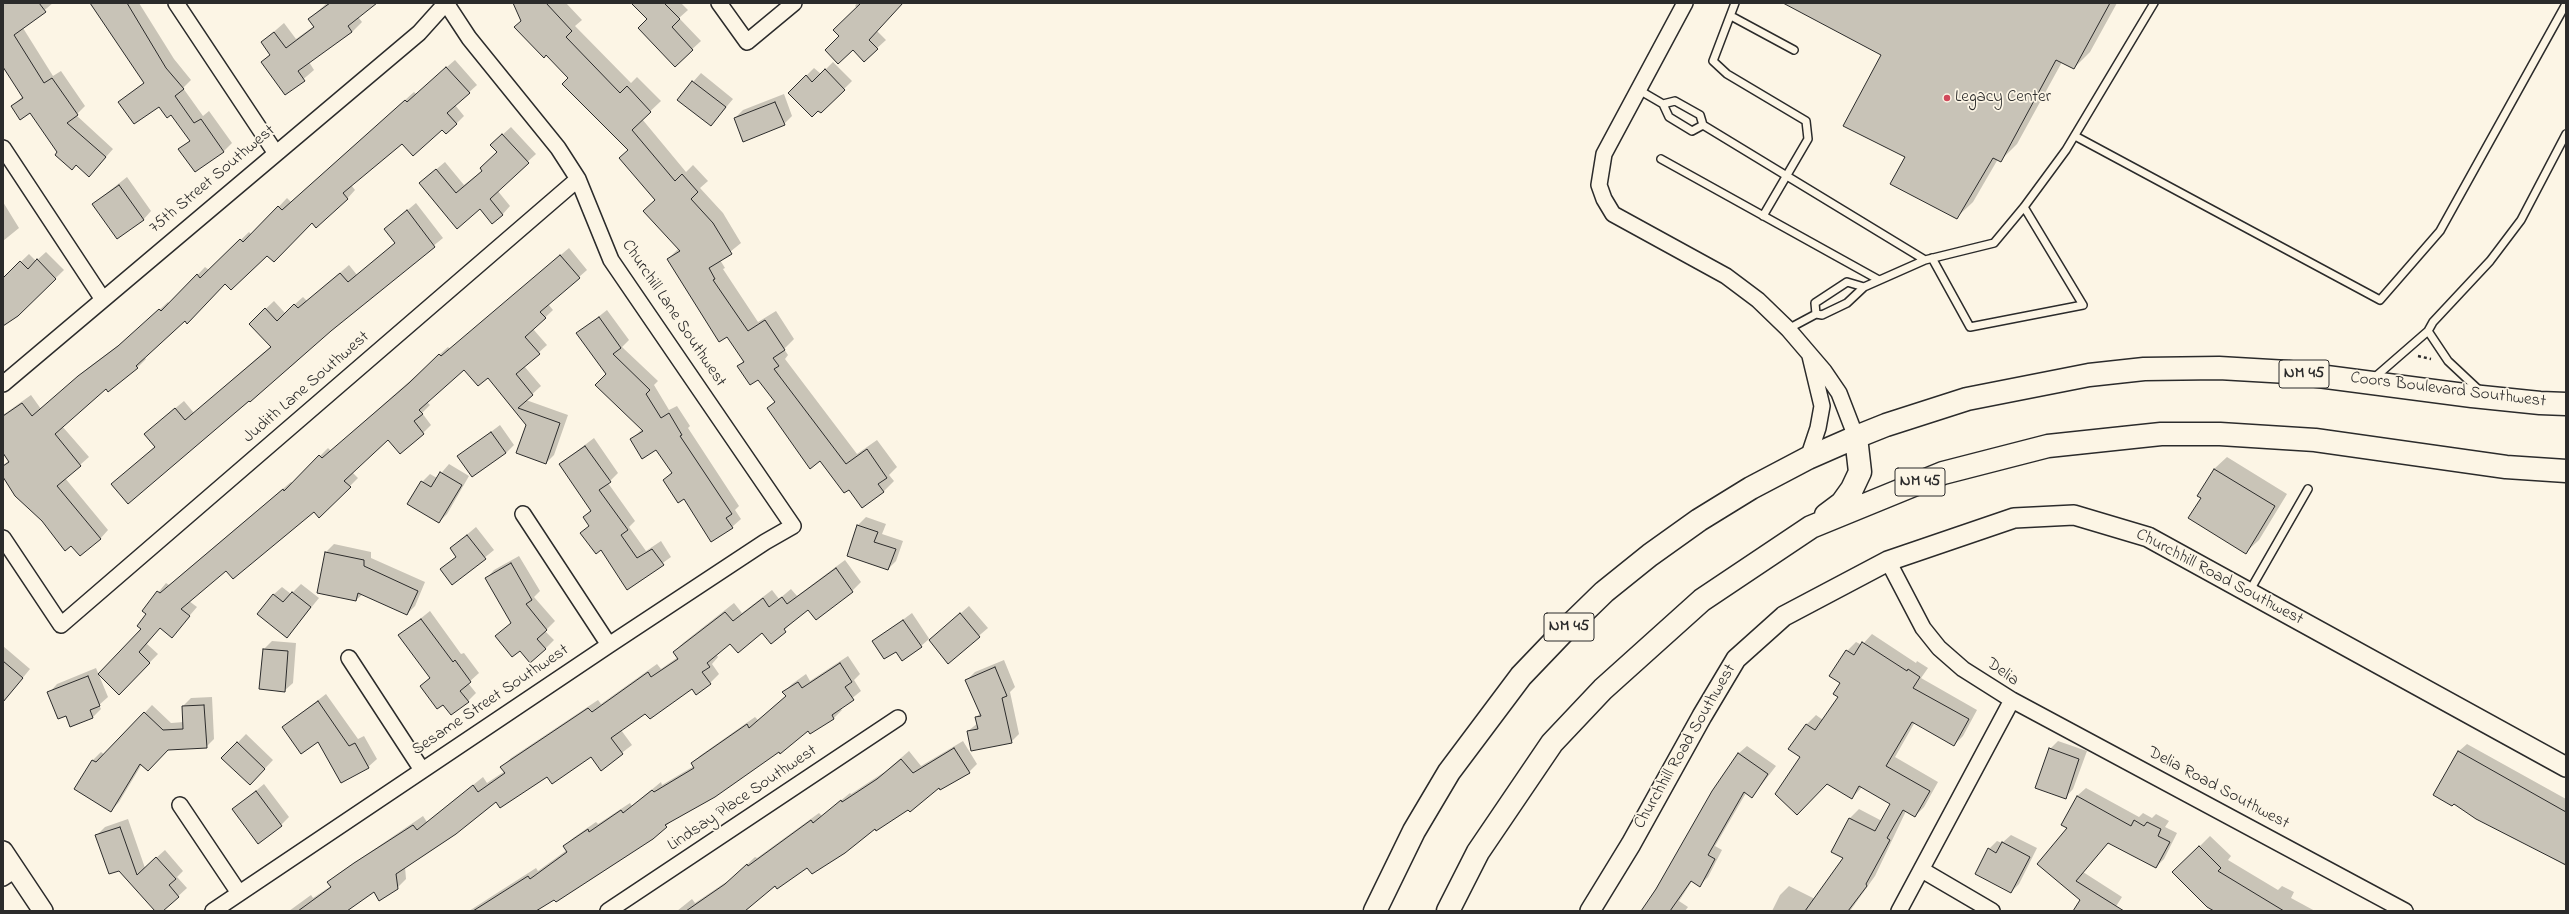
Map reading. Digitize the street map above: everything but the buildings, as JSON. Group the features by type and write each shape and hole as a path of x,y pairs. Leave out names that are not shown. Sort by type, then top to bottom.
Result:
{"main road":[{"name":"Coors Boulevard Southwest","path":"1375,911 1414,831 1449,772 1486,720 1531,666 1604,592 1650,555 1718,508 1808,458 1856,437 1886,425 1967,399 2089,375 2144,369 2219,368 2288,372 2370,381 2487,397 2566,404"},
{"name":"NM 45","path":"1448,911 1478,852 1552,743 1603,689 1702,600 1811,528 1943,473 1994,458 2048,446 2161,434 2220,434 2315,440 2506,467 2566,471"},
{"path":"1811,528 1842,503 1852,489 1860,472 1856,437"}],"street":[{"path":"176,3 275,152"},
{"name":"75th Street Southwest","path":"3,384 275,152 419,33 446,3"},
{"name":"Churchill Lane Southwest","path":"446,3 469,38 558,148 578,179 611,260 793,526"},
{"path":"719,3 747,42 794,3"},
{"path":"1685,3 1604,154 1599,185 1613,214 1726,276 1758,300 1788,329 1839,393 1856,437"},
{"path":"3,148 102,298"},
{"name":"Judith Lane Southwest","path":"3,538 61,625 578,179"},
{"path":"1808,458 1818,428 1822,406 1810,356"},
{"path":"523,514 609,645"},
{"name":"Churchhill Road Southwest","path":"1590,911 1631,844 1702,716 1736,659 1784,616 1888,562 2014,518 2074,515 2148,537 2566,767"},
{"name":"Sesame Street Southwest","path":"213,911 609,645 765,542 793,526"},
{"name":"Delia","path":"1888,562 1923,628 1939,648 1963,668 2012,700 1899,911"},
{"path":"349,658 422,770"},
{"name":"Delia Road Southwest","path":"2012,700 2405,911"},
{"name":"Lindsay Place Southwest","path":"608,911 898,718"},
{"path":"180,806 239,893"},
{"path":"3,851 9,874 43,911"},
{"path":"1922,870 1992,911"}],"lane":[{"path":"1735,3 1713,61 1727,74 1806,121 1808,139 1785,175 1763,216"},
{"path":"1788,329 1816,314 1822,315 1847,303 1864,287 1928,259 1994,243 2024,207 2075,136 2154,3"},
{"path":"2075,136 2380,300 2440,231 2566,4"},
{"path":"1731,16 1794,50"},
{"path":"1639,90 1663,104 1669,117 1692,131 1703,125"},
{"path":"1663,104 1674,101 1700,115 1703,125 1928,259 1970,327 2083,305 2024,207"},
{"path":"2370,381 2428,331 2432,322 2490,261 2521,220 2566,134"},
{"path":"1661,159 1879,280"},
{"path":"1816,314 1815,303 1847,282 1864,287"},
{"path":"2428,331 2448,361 2487,397"},
{"path":"2249,592 2308,489"}],"place":[{"name":"Legacy Center","path":"1947,98"}]}
